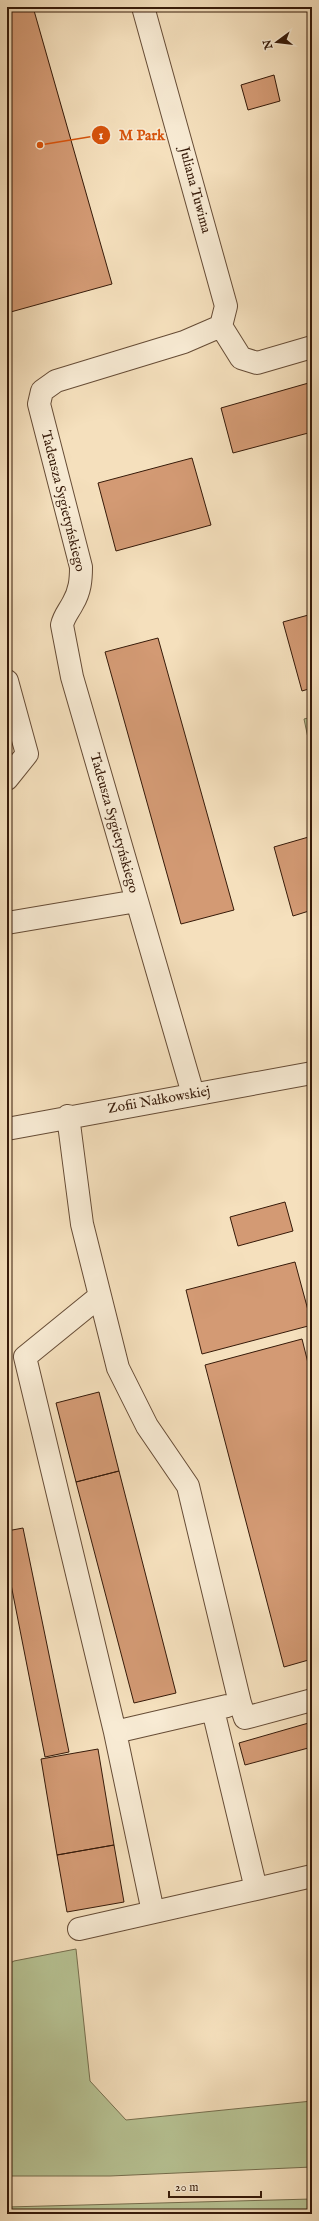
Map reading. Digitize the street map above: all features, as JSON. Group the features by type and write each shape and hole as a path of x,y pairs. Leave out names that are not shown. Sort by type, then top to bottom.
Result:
{"lane":[{"name":"Juliana Tuwima","path":"143,7 226,306 221,326"},
{"path":"221,326 241,358 257,363 312,347"},
{"name":"Tadeusza Sygietyńskiego","path":"193,1094 72,677 63,633 64,618 74,603 82,583 81,567 39,404 42,391 56,380 184,342 221,326"},
{"path":"7,681 27,754 7,779"},
{"name":"Tadeusza Sygietyńskiego","path":"7,923 137,901"},
{"name":"Zofii Nałkowskiej","path":"7,1128 312,1073"},
{"path":"68,1116 82,1224 118,1368 147,1426 188,1486 240,1703 245,1718 312,1700"},
{"path":"100,1296 25,1357 115,1732 153,1912"},
{"path":"115,1732 240,1703"},
{"path":"213,1710 256,1889"},
{"path":"79,1929 312,1876"}],"green space":[{"path":"312,717 312,757 304,719"},
{"path":"76,1949 90,2081 126,2120 312,2101 312,2167 110,2176 7,2176 7,1965 14,1961"},
{"path":"312,2199 312,2214 7,2214 7,2207"}],"building":[{"path":"7,7 33,7 112,284 7,313"},
{"path":"274,75 280,101 248,110 241,85"},
{"path":"312,382 312,432 233,453 221,408"},
{"path":"192,458 211,525 116,551 98,483"},
{"path":"312,614 312,688 302,691 283,622"},
{"path":"158,638 234,910 181,924 105,652"},
{"path":"312,836 312,910 293,916 274,847"},
{"path":"285,1202 293,1231 238,1246 230,1217"},
{"path":"295,1262 312,1325 202,1354 186,1290"},
{"path":"302,1339 312,1379 312,1659 284,1667 205,1365"},
{"path":"99,1392 119,1471 76,1482 56,1403"},
{"path":"119,1471 176,1693 134,1703 76,1482"},
{"path":"23,1528 69,1752 45,1757 7,1564 7,1531"},
{"path":"312,1722 312,1747 245,1765 239,1743"},
{"path":"98,1749 114,1845 57,1855 41,1759"},
{"path":"114,1845 124,1902 67,1912 57,1855"}],"place":[{"name":"M Park","path":"40,145"}]}
